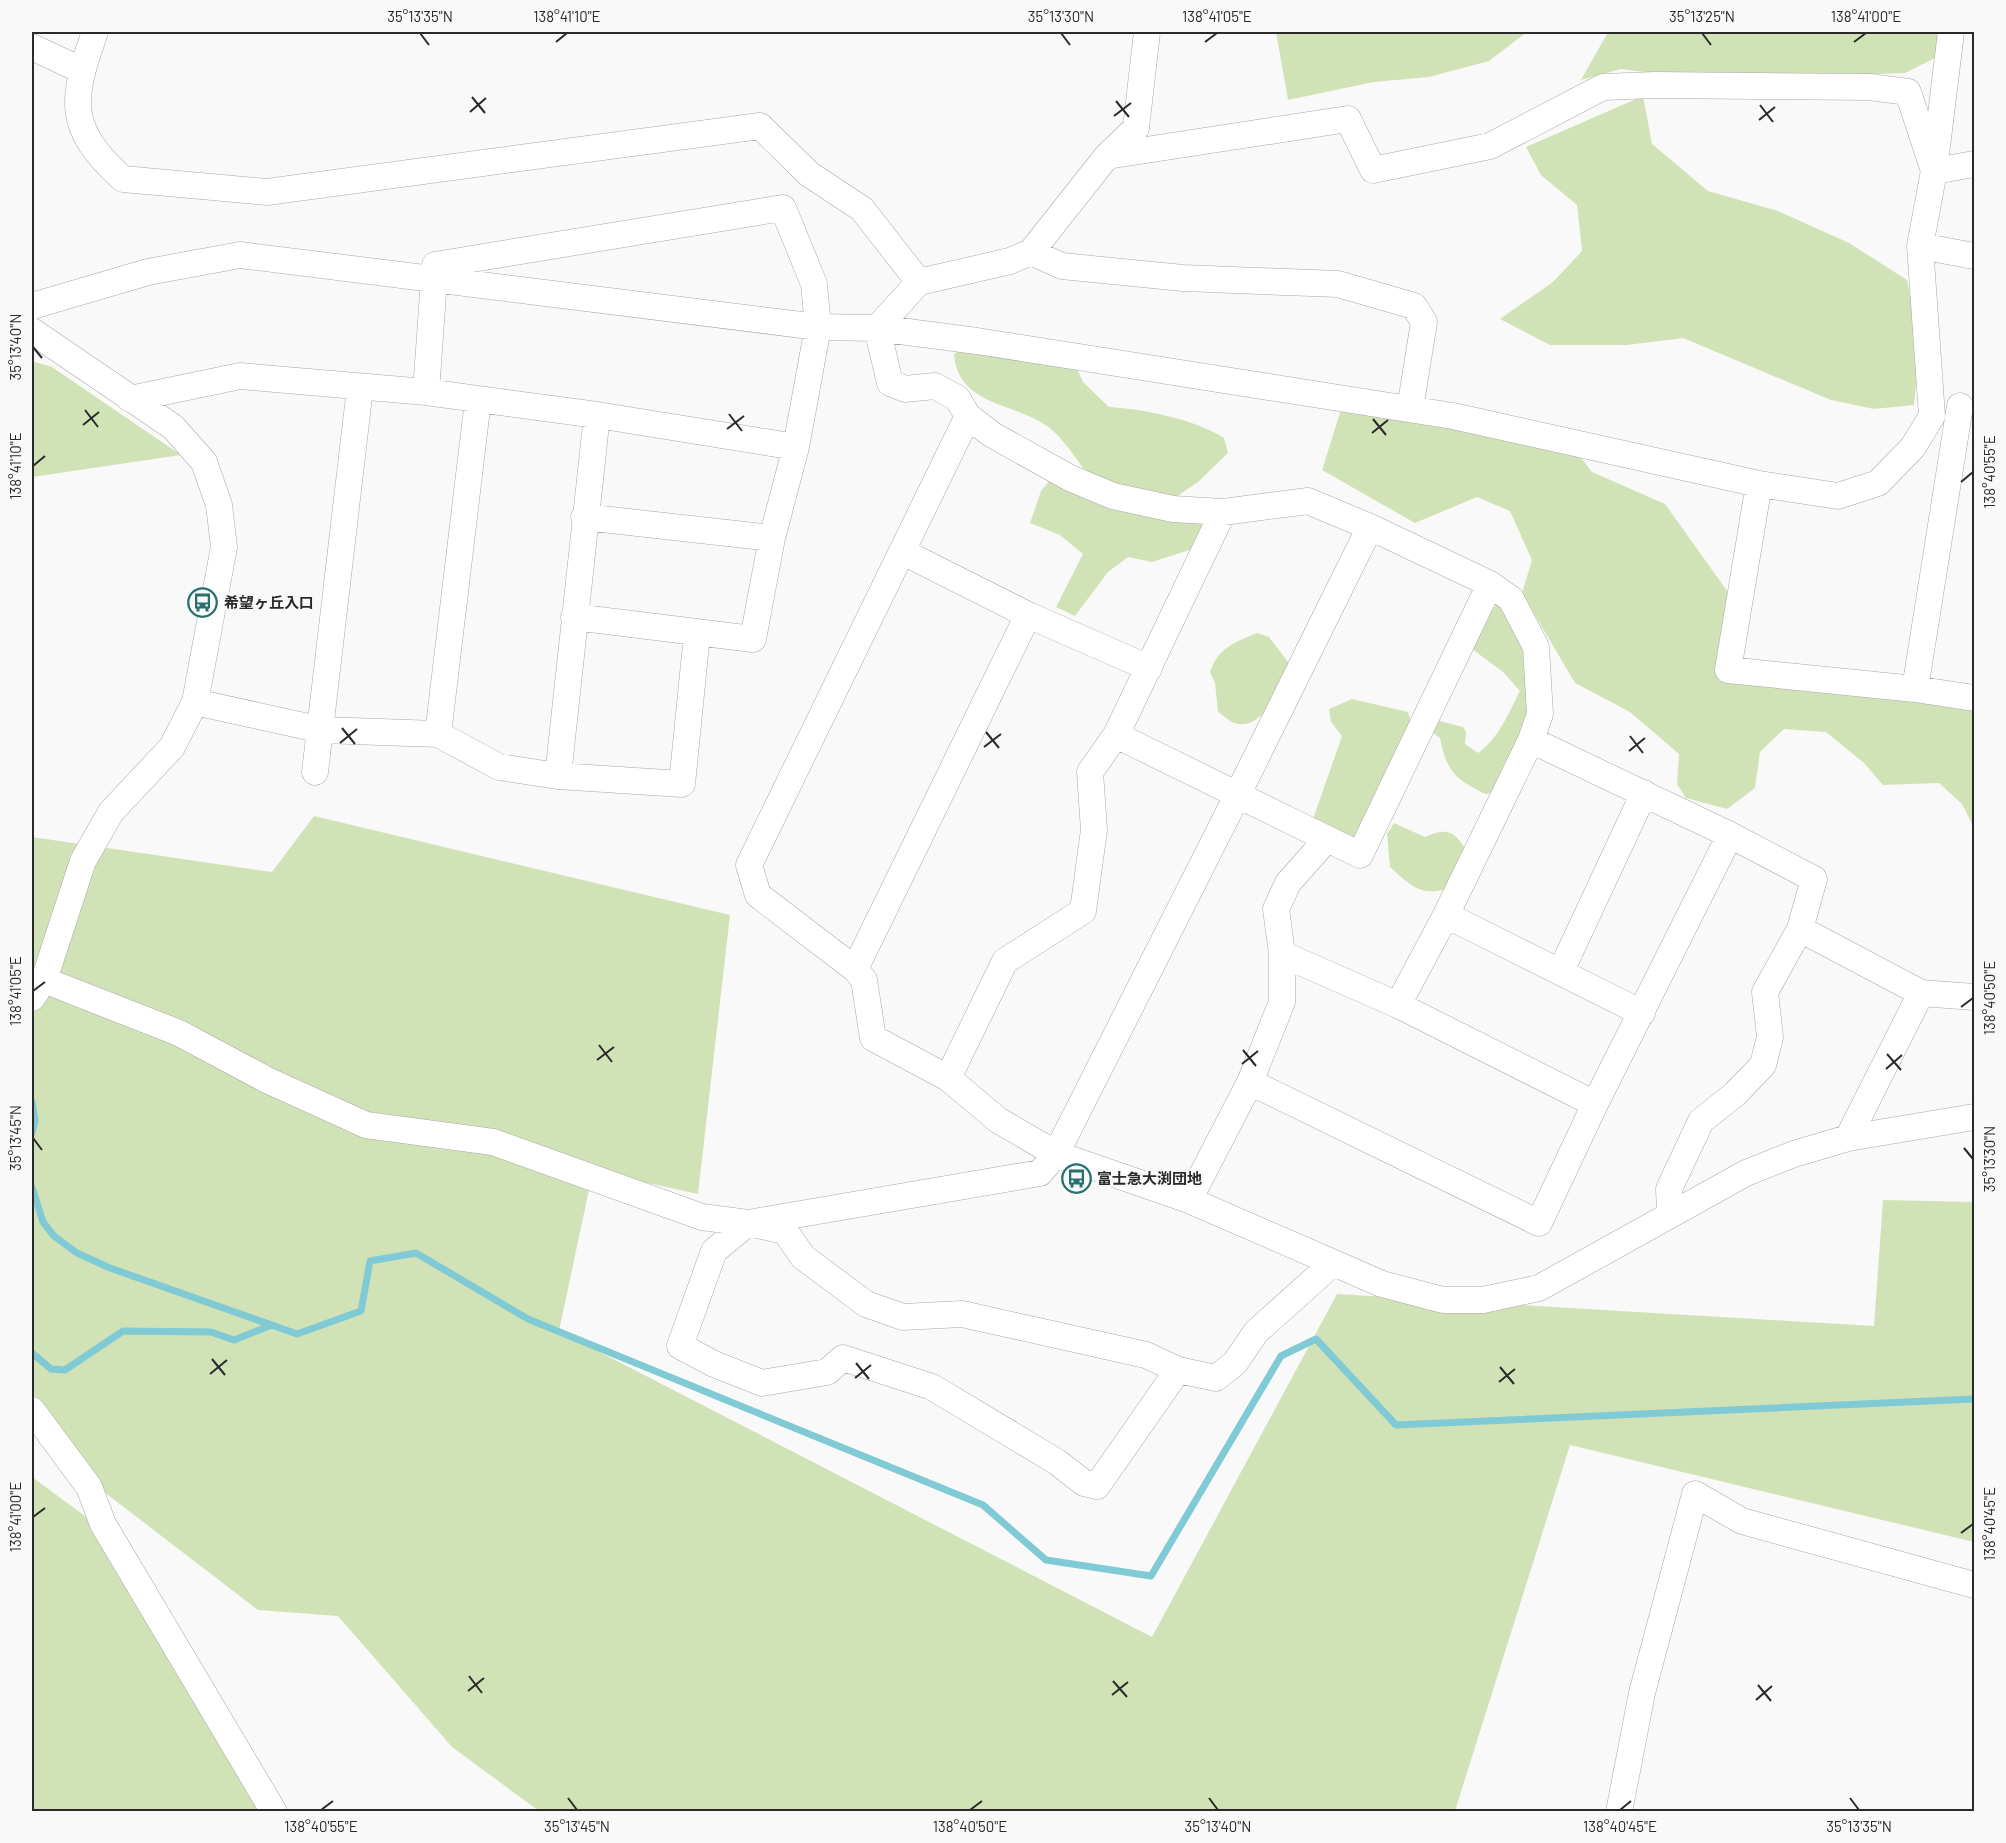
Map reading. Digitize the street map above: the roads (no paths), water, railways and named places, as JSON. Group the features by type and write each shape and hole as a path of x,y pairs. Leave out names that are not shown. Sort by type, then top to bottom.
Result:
{"street":[{"path":"95,32 81,70 77,107 83,135 105,163 123,179 267,192 760,126 809,174 862,208 919,282"},
{"path":"877,328 919,282 1010,261 1031,252 1107,156 1136,128 1147,32"},
{"path":"32,306 148,272 240,255 818,327 877,328 1410,409 1759,484 1838,496 1878,483 1913,447 1932,416 1920,246 1934,171 1951,32"},
{"path":"32,48 81,70"},
{"path":"1107,156 1348,119 1373,170 1490,146 1603,87 1655,85 1870,87 1908,92 1934,171"},
{"path":"1934,171 1974,164"},
{"path":"426,392 435,265 783,208 814,284 818,327 796,447 772,538 753,639 697,634 574,617"},
{"path":"1920,246 1974,256"},
{"path":"1031,252 1062,266 1183,278 1338,284 1414,306 1424,322 1410,409"},
{"path":"877,328 890,383 905,389 935,386 957,398 968,416 991,434 1047,466 1113,496 1173,509 1223,512 1308,501 1370,527 1490,584 1511,599 1536,647 1540,714 1531,740 1446,915 1398,1005"},
{"path":"32,331 173,428 204,462 219,505 224,548 195,702 172,747 111,812 83,861 38,989 179,1033 267,1080 366,1125 493,1142 702,1217 785,1231 802,1257 866,1304 903,1317 962,1314 1146,1355 1178,1370 1216,1378 1235,1363 1256,1332 1334,1263"},
{"path":"130,399 240,376 426,392 597,415 796,447"},
{"path":"315,772 322,730 360,388"},
{"path":"438,734 478,400"},
{"path":"1915,689 1967,407 1932,403"},
{"path":"558,776 584,517 597,415"},
{"path":"968,416 749,866 758,895 855,969 864,980 873,1038 948,1078 998,1120 1056,1154 1189,1200 1399,1290 1443,1300 1483,1300 1539,1288 1746,1173 1794,1154 1848,1138 1974,1117"},
{"path":"1759,484 1728,670 1915,689 1974,698"},
{"path":"948,1078 1005,961 1083,911 1094,830 1090,772 1116,735 1223,512"},
{"path":"584,517 772,538"},
{"path":"1178,1370 1097,1486 1084,1483 1029,1445 932,1387 843,1358 827,1372 762,1383 739,1376 680,1346 714,1251 748,1223 1040,1173 1056,1154 1370,527"},
{"path":"903,552 1028,615 1149,668"},
{"path":"1116,735 1360,855 1490,584"},
{"path":"855,969 1028,615"},
{"path":"195,702 322,730 438,734 499,767 558,776 682,784 697,634"},
{"path":"1531,740 1730,835 1814,879 1800,929 1766,992 1770,1037 1763,1065 1736,1094 1701,1121 1669,1189 1670,1214"},
{"path":"1560,971 1644,793"},
{"path":"1250,1082 1539,1223 1595,1104 1730,835"},
{"path":"1189,1200 1250,1082 1282,1002 1282,954 1276,909 1288,883 1327,839"},
{"path":"1446,915 1641,1013"},
{"path":"1800,929 1921,993 1974,997"},
{"path":"1282,954 1398,1005 1595,1104"},
{"path":"1848,1138 1921,993"},
{"path":"32,1410 89,1487 103,1524 274,1812"},
{"path":"1619,1812 1642,1693 1695,1494 1742,1521 1974,1585"}],"waterway":[{"path":"32,1102 35,1120 32,1133"},
{"path":"32,1187 43,1222 54,1236 77,1253 110,1268 297,1334 361,1311 370,1261 416,1253 528,1319 983,1505 1046,1560 1151,1576 1281,1356 1316,1339 1396,1425 1974,1399"},
{"path":"32,1353 51,1369 65,1370 123,1331 211,1332 234,1340 272,1325"}],"place":[{"name":"希望ヶ丘入口","path":"203,603"},
{"name":"富士急大渕団地","path":"1076,1179"}]}
